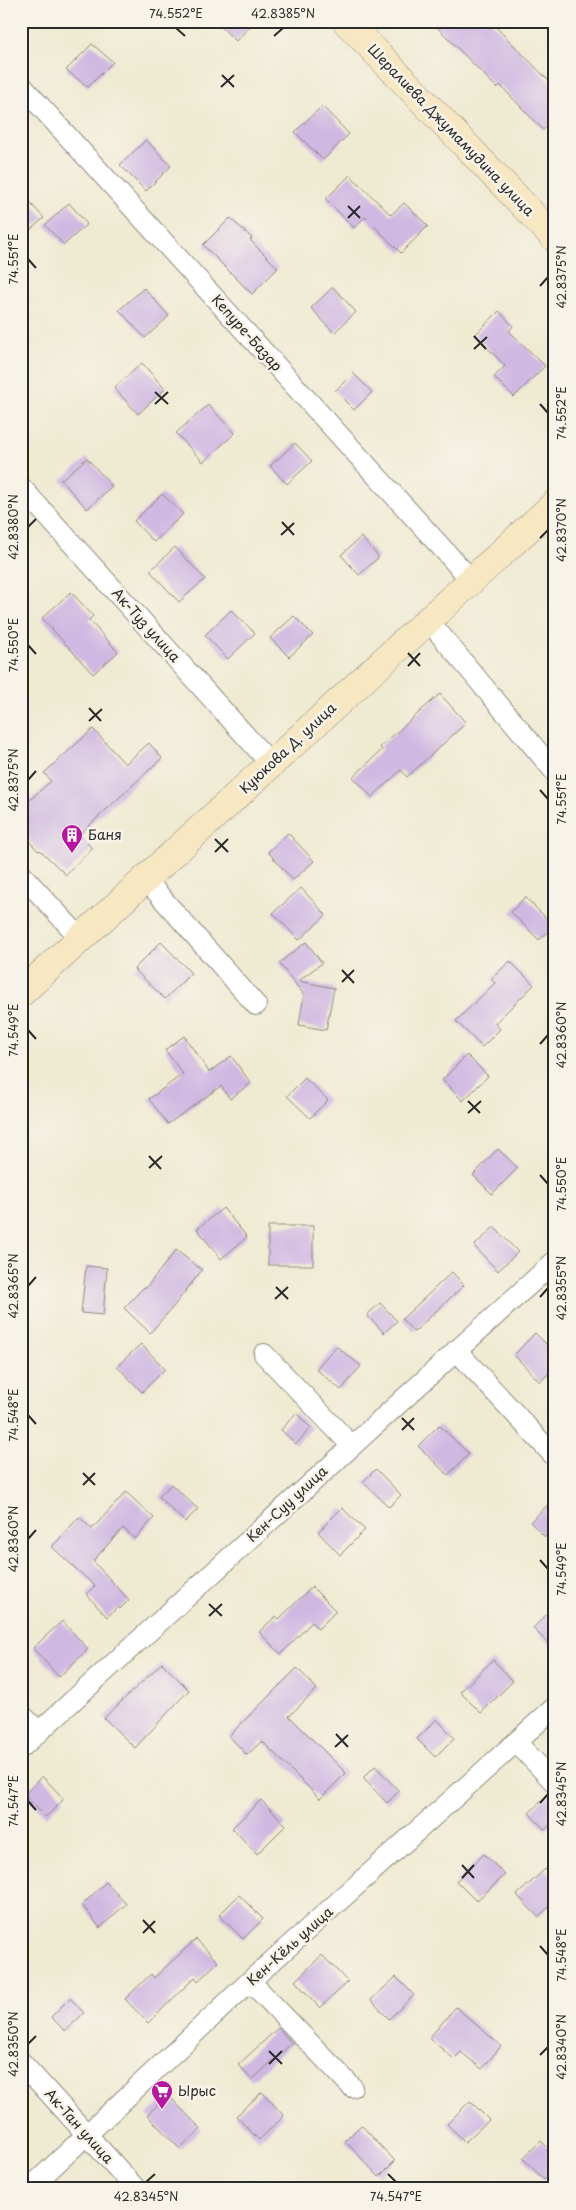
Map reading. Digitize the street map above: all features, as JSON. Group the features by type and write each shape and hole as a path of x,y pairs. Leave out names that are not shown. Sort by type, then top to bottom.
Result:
{"street":[{"name":"Шералиева Джумамудина улица","path":"346,21 555,238"},
{"name":"Кепуре-Базар","path":"21,85 472,581"},
{"name":"Ак-Туз улица","path":"21,487 271,764"},
{"name":"Куюкова Д. улица","path":"21,993 82,940 555,504"},
{"path":"428,620 555,772"},
{"path":"21,874 82,940"},
{"path":"146,880 256,1005"},
{"name":"Кен-Суу улица","path":"21,1748 351,1445 555,1261"},
{"path":"456,1350 555,1457"},
{"path":"264,1354 351,1445"},
{"name":"Кен-Кёль улица","path":"29,2189 250,1981 555,1707"},
{"path":"21,1714 39,1732"},
{"path":"516,1743 555,1783"},
{"path":"250,1981 352,2087"},
{"name":"Ак-Тан улица","path":"21,2062 136,2189"}],"building":[{"path":"215,21 255,21 236,41"},
{"path":"431,21 490,21 555,87 555,119 543,130 500,85 497,88"},
{"path":"92,44 113,62 88,87 66,70"},
{"path":"322,106 349,134 323,160 295,132"},
{"path":"146,140 171,166 146,191 120,165"},
{"path":"350,175 391,215 404,203 428,226 401,253 365,217 354,228 326,199"},
{"path":"21,193 44,218 21,238"},
{"path":"69,203 87,224 64,245 45,225"},
{"path":"230,218 252,238 250,240 278,268 252,294 203,245"},
{"path":"333,287 356,312 334,333 311,308"},
{"path":"144,288 169,316 145,338 119,310"},
{"path":"499,311 513,326 509,331 545,366 514,397 494,377 505,366 475,335"},
{"path":"142,363 165,389 138,414 114,388"},
{"path":"353,373 372,392 354,410 335,391"},
{"path":"208,405 235,433 203,462 176,433"},
{"path":"295,443 312,461 287,484 270,466"},
{"path":"87,458 112,486 87,509 61,480"},
{"path":"162,494 183,514 154,542 134,521"},
{"path":"361,537 379,557 359,575 341,555"},
{"path":"175,547 205,579 179,602 150,571"},
{"path":"71,592 93,616 89,620 118,652 93,674 42,618"},
{"path":"231,610 255,633 228,659 205,635"},
{"path":"294,616 313,635 289,657 270,638"},
{"path":"440,694 466,723 407,777 401,770 372,797 353,777 382,750 380,747"},
{"path":"93,729 125,764 149,743 162,758 79,835 92,848 66,875 40,850 38,851 21,832 21,808 51,781 44,773"},
{"path":"288,833 314,861 293,880 268,852"},
{"path":"301,888 326,915 299,940 273,913"},
{"path":"525,897 554,926 539,940 511,912"},
{"path":"161,942 191,973 165,999 134,969"},
{"path":"306,942 322,963 298,981 334,988 326,1030 299,1025 304,995 279,963"},
{"path":"510,961 534,985 495,1023 500,1029 482,1047 456,1021 495,983 491,979"},
{"path":"184,1036 209,1072 231,1056 251,1083 230,1099 221,1086 168,1124 149,1099 183,1074 165,1050"},
{"path":"467,1055 488,1076 463,1101 442,1080"},
{"path":"305,1078 328,1100 310,1118 287,1096"},
{"path":"498,1149 518,1168 492,1194 473,1175"},
{"path":"223,1208 247,1237 221,1259 197,1229"},
{"path":"268,1226 313,1226 313,1265 268,1265"},
{"path":"494,1227 518,1252 498,1271 474,1246"},
{"path":"176,1250 202,1270 150,1333 124,1308 144,1287 146,1288"},
{"path":"86,1266 107,1268 103,1315 81,1313"},
{"path":"452,1272 464,1285 414,1332 402,1319"},
{"path":"380,1303 397,1321 384,1333 367,1315"},
{"path":"535,1333 555,1353 555,1367 540,1382 514,1355"},
{"path":"141,1344 165,1369 142,1392 117,1366"},
{"path":"336,1346 361,1366 341,1390 316,1369"},
{"path":"296,1413 311,1428 296,1444 281,1430"},
{"path":"439,1425 469,1454 448,1475 418,1446"},
{"path":"376,1469 401,1495 389,1507 363,1482"},
{"path":"171,1484 198,1509 185,1522 159,1497"},
{"path":"126,1492 154,1518 135,1539 123,1528 93,1561 129,1600 120,1609 118,1607 107,1617 86,1594 95,1586 52,1547 79,1517 92,1529"},
{"path":"555,1498 555,1527 545,1537 530,1522"},
{"path":"342,1508 365,1530 340,1555 318,1532"},
{"path":"312,1587 336,1611 318,1629 312,1622 281,1654 259,1632 276,1616 279,1619"},
{"path":"555,1606 555,1650 533,1628"},
{"path":"62,1621 88,1649 59,1677 33,1648"},
{"path":"493,1660 513,1681 481,1713 460,1692"},
{"path":"162,1663 189,1690 135,1748 104,1718"},
{"path":"297,1668 317,1689 289,1716 346,1773 320,1799 262,1741 247,1755 229,1736"},
{"path":"437,1719 454,1738 435,1757 417,1739"},
{"path":"375,1766 399,1791 387,1803 363,1778"},
{"path":"42,1776 64,1799 46,1817 24,1795"},
{"path":"550,1793 555,1795 555,1820 545,1830 529,1813"},
{"path":"261,1800 286,1825 257,1854 232,1828"},
{"path":"484,1854 505,1875 476,1901 456,1881"},
{"path":"545,1869 555,1879 555,1901 538,1917 517,1895"},
{"path":"106,1882 126,1904 100,1928 82,1905"},
{"path":"239,1895 263,1919 243,1939 219,1915"},
{"path":"196,1939 218,1962 198,1981 195,1977 148,2023 125,1999 151,1974 154,1978"},
{"path":"322,1955 348,1982 320,2008 295,1981"},
{"path":"396,1977 414,1995 389,2019 371,2000"},
{"path":"70,1998 84,2013 65,2031 51,2017"},
{"path":"456,2007 501,2046 482,2069 461,2052 454,2059 429,2038"},
{"path":"278,2028 292,2043 252,2080 238,2065"},
{"path":"262,2092 284,2116 259,2140 236,2116"},
{"path":"168,2095 201,2129 180,2149 147,2115"},
{"path":"470,2101 489,2120 465,2142 447,2124"},
{"path":"361,2125 395,2161 379,2177 345,2141"},
{"path":"541,2141 555,2155 555,2170 544,2180 523,2158"}],"place":[{"name":"Баня","path":"72,854"},
{"name":"Ырыс","path":"162,2110"}]}
